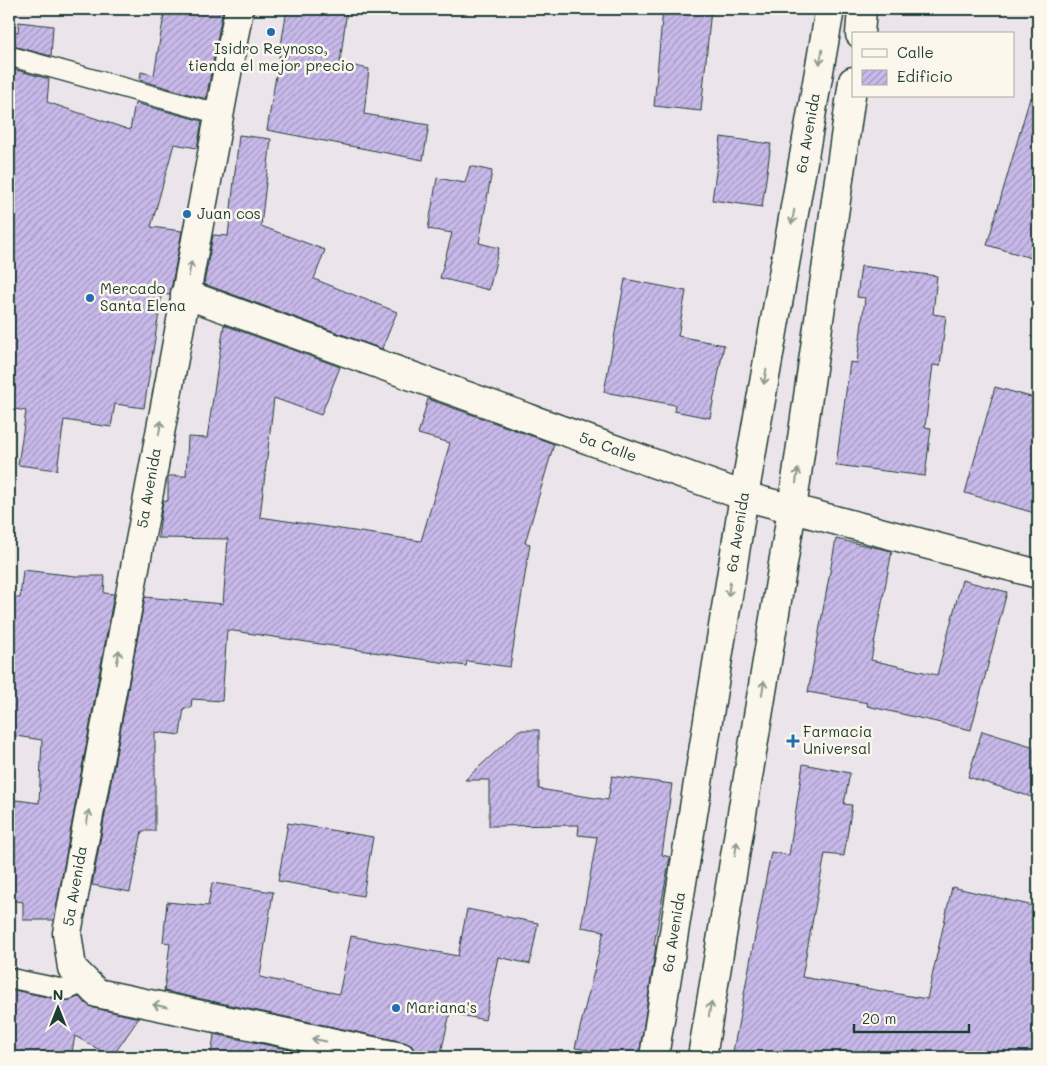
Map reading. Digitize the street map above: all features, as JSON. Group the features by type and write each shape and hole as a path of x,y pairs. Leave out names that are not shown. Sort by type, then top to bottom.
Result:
{"street":[{"name":"5a Avenida","path":"79,975 67,932 239,9"},
{"name":"6a Avenida","path":"654,1057 744,496 830,9"},
{"path":"860,32 862,9"},
{"path":"702,1057 792,509 852,89"},
{"name":"5a Calle","path":"185,294 744,496 1038,574"},
{"path":"79,975 97,993 401,1057"}],"lane":[{"path":"9,56 219,114"},
{"path":"9,978 67,990 79,975"}],"building":[{"path":"165,9 223,9 206,99 140,80 141,72 154,75"},
{"path":"287,9 347,9 340,63 369,69 364,114 429,125 423,160 267,130"},
{"path":"663,9 711,9 701,111 654,106"},
{"path":"19,22 53,26 51,56 9,45 9,31 18,32"},
{"path":"9,68 49,79 47,102 130,130 135,103 202,121 197,148 174,144 151,227 182,231 170,295 162,294 144,408 115,404 111,427 64,420 57,470 18,465 26,411 9,408"},
{"path":"1030,98 1038,99 1038,232 1031,258 987,245"},
{"path":"239,135 271,139 261,226 325,250 314,279 397,312 382,349 204,284 213,235 228,236"},
{"path":"721,137 771,144 762,207 712,200"},
{"path":"470,166 492,171 479,243 499,248 489,290 440,278 452,233 428,229 437,178 465,183"},
{"path":"861,266 937,276 933,314 946,316 940,366 933,365 925,427 931,428 925,476 836,465 850,362 857,363 865,298 857,297"},
{"path":"625,279 686,291 678,336 724,345 710,418 674,411 675,405 604,392"},
{"path":"224,325 340,367 321,415 274,398 260,517 421,541 450,443 418,434 428,399 554,444 525,543 530,544 510,667 467,661 466,666 227,630 222,701 192,699 191,708 184,708 180,735 155,732 155,831 142,831 130,892 92,885 145,597 223,604 228,539 158,538 163,500 168,501 168,476 186,476 188,437 207,438"},
{"path":"995,387 1038,399 1038,514 965,493"},
{"path":"836,539 892,551 871,660 937,675 962,580 1007,592 971,730 867,706 868,703 808,692"},
{"path":"23,570 76,576 105,576 104,593 114,594 54,920 23,920 23,902 9,900 9,799 39,803 42,740 9,735 9,597 20,598"},
{"path":"519,730 539,730 539,789 608,800 612,776 672,784 662,855 670,857 654,945 656,946 639,1057 575,1048 604,931 581,927 597,837 578,835 579,825 489,826 489,780 465,780"},
{"path":"982,731 1038,748 1038,799 968,777"},
{"path":"803,764 850,773 844,804 852,805 844,856 825,854 802,977 927,999 952,887 1038,907 1038,1057 732,1057 771,852 789,855"},
{"path":"288,823 373,837 363,896 278,881"},
{"path":"212,883 273,892 260,977 339,994 351,936 458,956 467,909 538,923 530,964 498,957 485,1020 450,1013 440,1057 416,1057 412,1046 404,1042 164,991 170,943 163,942 167,902 208,906"},
{"path":"9,989 65,1001 79,997 94,1008 139,1018 112,1057 75,1036 71,1057 9,1057"},
{"path":"214,1034 326,1057 211,1057"}],"place":[{"name":"Isidro Reynoso, tienda el mejor precio","path":"271,32"},
{"name":"Juan cos","path":"187,214"},
{"name":"Mercado Santa Elena","path":"90,298"},
{"name":"Farmacia Universal","path":"793,741"},
{"name":"Mariana's","path":"396,1008"}]}
